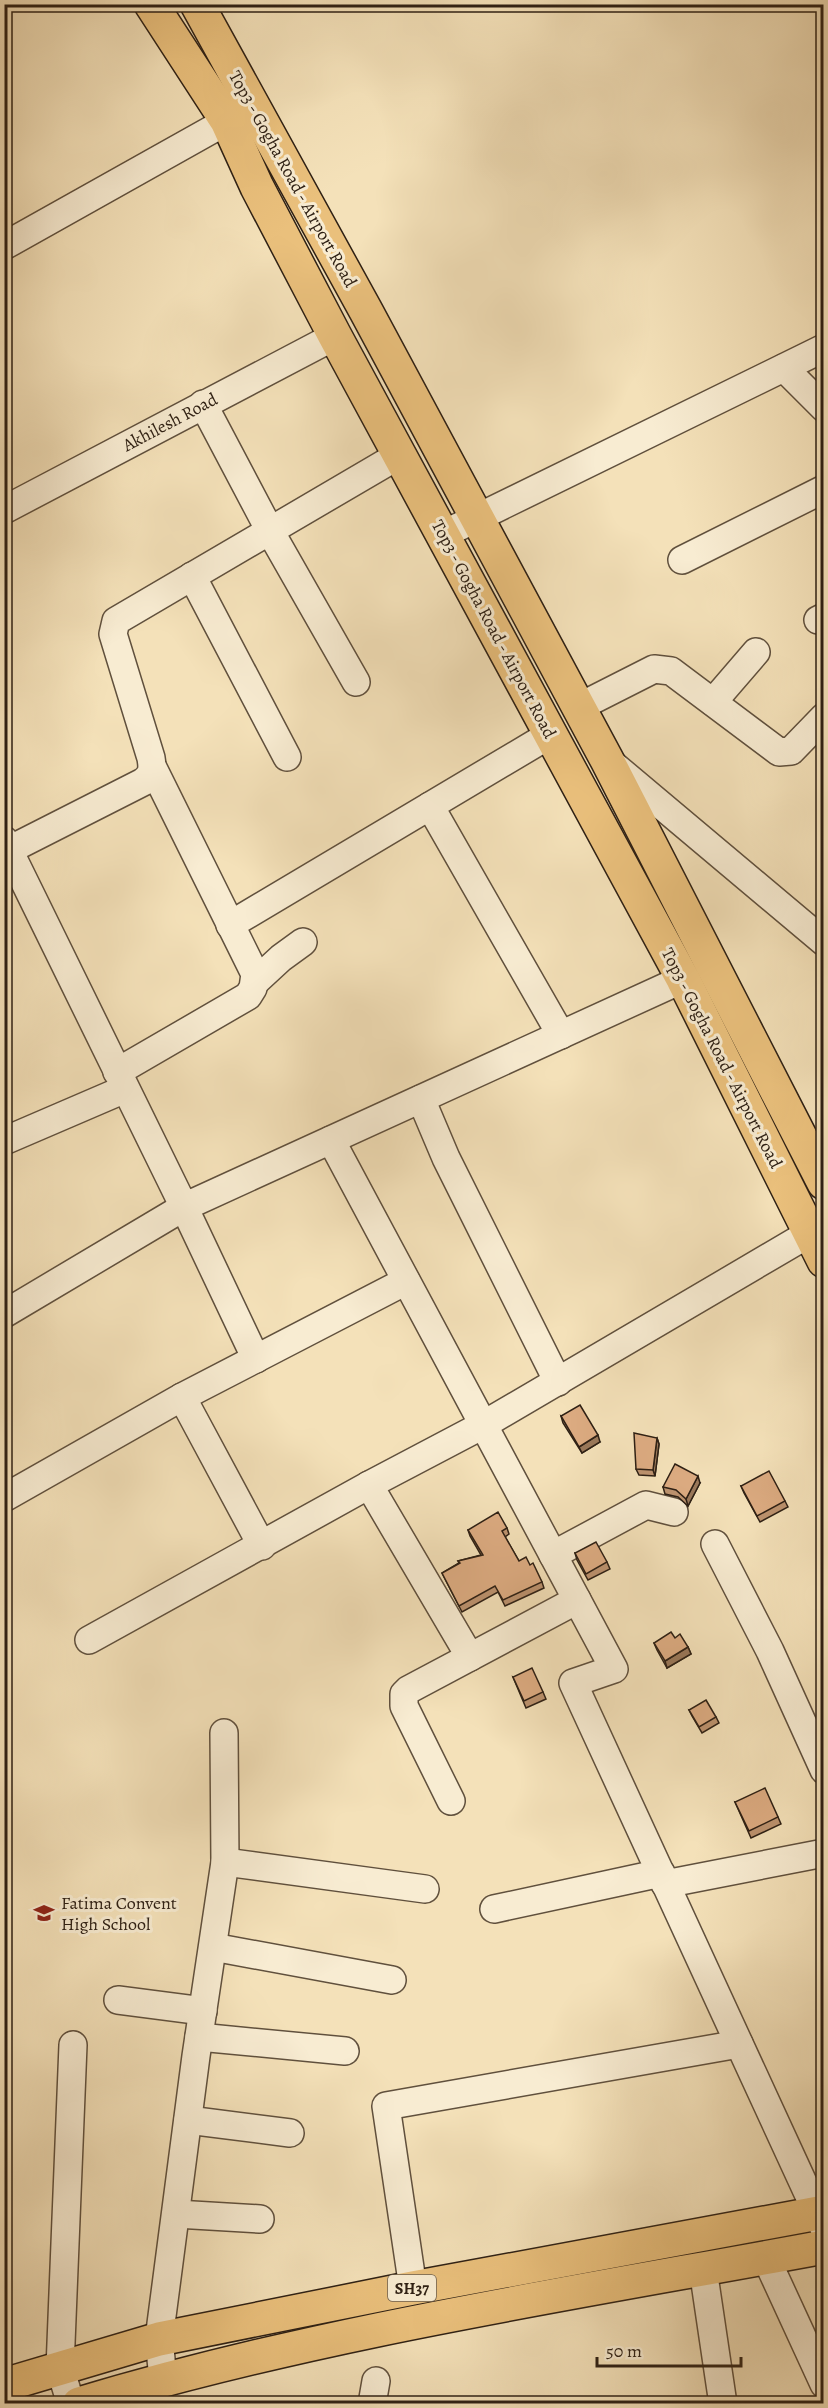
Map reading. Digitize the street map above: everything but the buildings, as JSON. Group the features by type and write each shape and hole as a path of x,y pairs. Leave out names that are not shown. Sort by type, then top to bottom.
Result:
{"main road":[{"name":"Top3 - Gogha Road - Airport Road","path":"151,4 227,121 257,187 335,336 401,454 683,979 817,1247"},
{"name":"Top3 - Gogha Road - Airport Road","path":"197,4 579,707 824,1183"},
{"name":"SH37","path":"4,2385 159,2339 413,2288 821,2217"},
{"name":"SH37","path":"79,2403 113,2398 163,2379 418,2321 824,2247"}],"street":[{"path":"4,246 227,121"},
{"name":"Akhilesh Road","path":"4,510 335,336"},
{"path":"444,534 824,348"},
{"path":"784,368 824,408"},
{"path":"203,404 270,531 356,682"},
{"path":"255,982 255,974 153,768 113,634 113,627 122,616 401,454"},
{"path":"682,560 824,489"},
{"path":"192,576 287,757"},
{"path":"713,702 756,652"},
{"path":"579,707 654,669 663,668 671,671 779,752 791,751 824,717"},
{"path":"230,925 551,734"},
{"path":"607,760 824,942"},
{"path":"153,768 150,776 143,782 7,845 256,1359"},
{"path":"430,806 561,1035"},
{"path":"4,1141 121,1081 248,996 255,982 303,942"},
{"path":"4,1314 184,1207 683,979"},
{"path":"421,1099 446,1158 558,1382"},
{"path":"331,1140 614,1669 573,1683 821,2217"},
{"path":"89,1640 558,1382 817,1247"},
{"path":"4,1498 183,1397 406,1281"},
{"path":"183,1397 262,1546"},
{"path":"369,1485 470,1657"},
{"path":"553,1555 646,1504 674,1512"},
{"path":"715,1544 770,1650 824,1770"},
{"path":"451,1801 402,1700 408,1690 577,1600"},
{"path":"163,2379 159,2339 225,1862 224,1733"},
{"path":"494,1909 824,1853"},
{"path":"225,1862 425,1888"},
{"path":"213,1947 392,1980"},
{"path":"118,2000 201,2024 345,2051"},
{"path":"413,2288 386,2106 739,2044"},
{"path":"71,2403 60,2368 73,2045"},
{"path":"188,2120 290,2133"},
{"path":"176,2214 260,2219"},
{"path":"766,2258 824,2384"},
{"path":"703,2269 723,2403"}],"place":[{"name":"Fatima Convent High School","path":"44,1913"}]}
